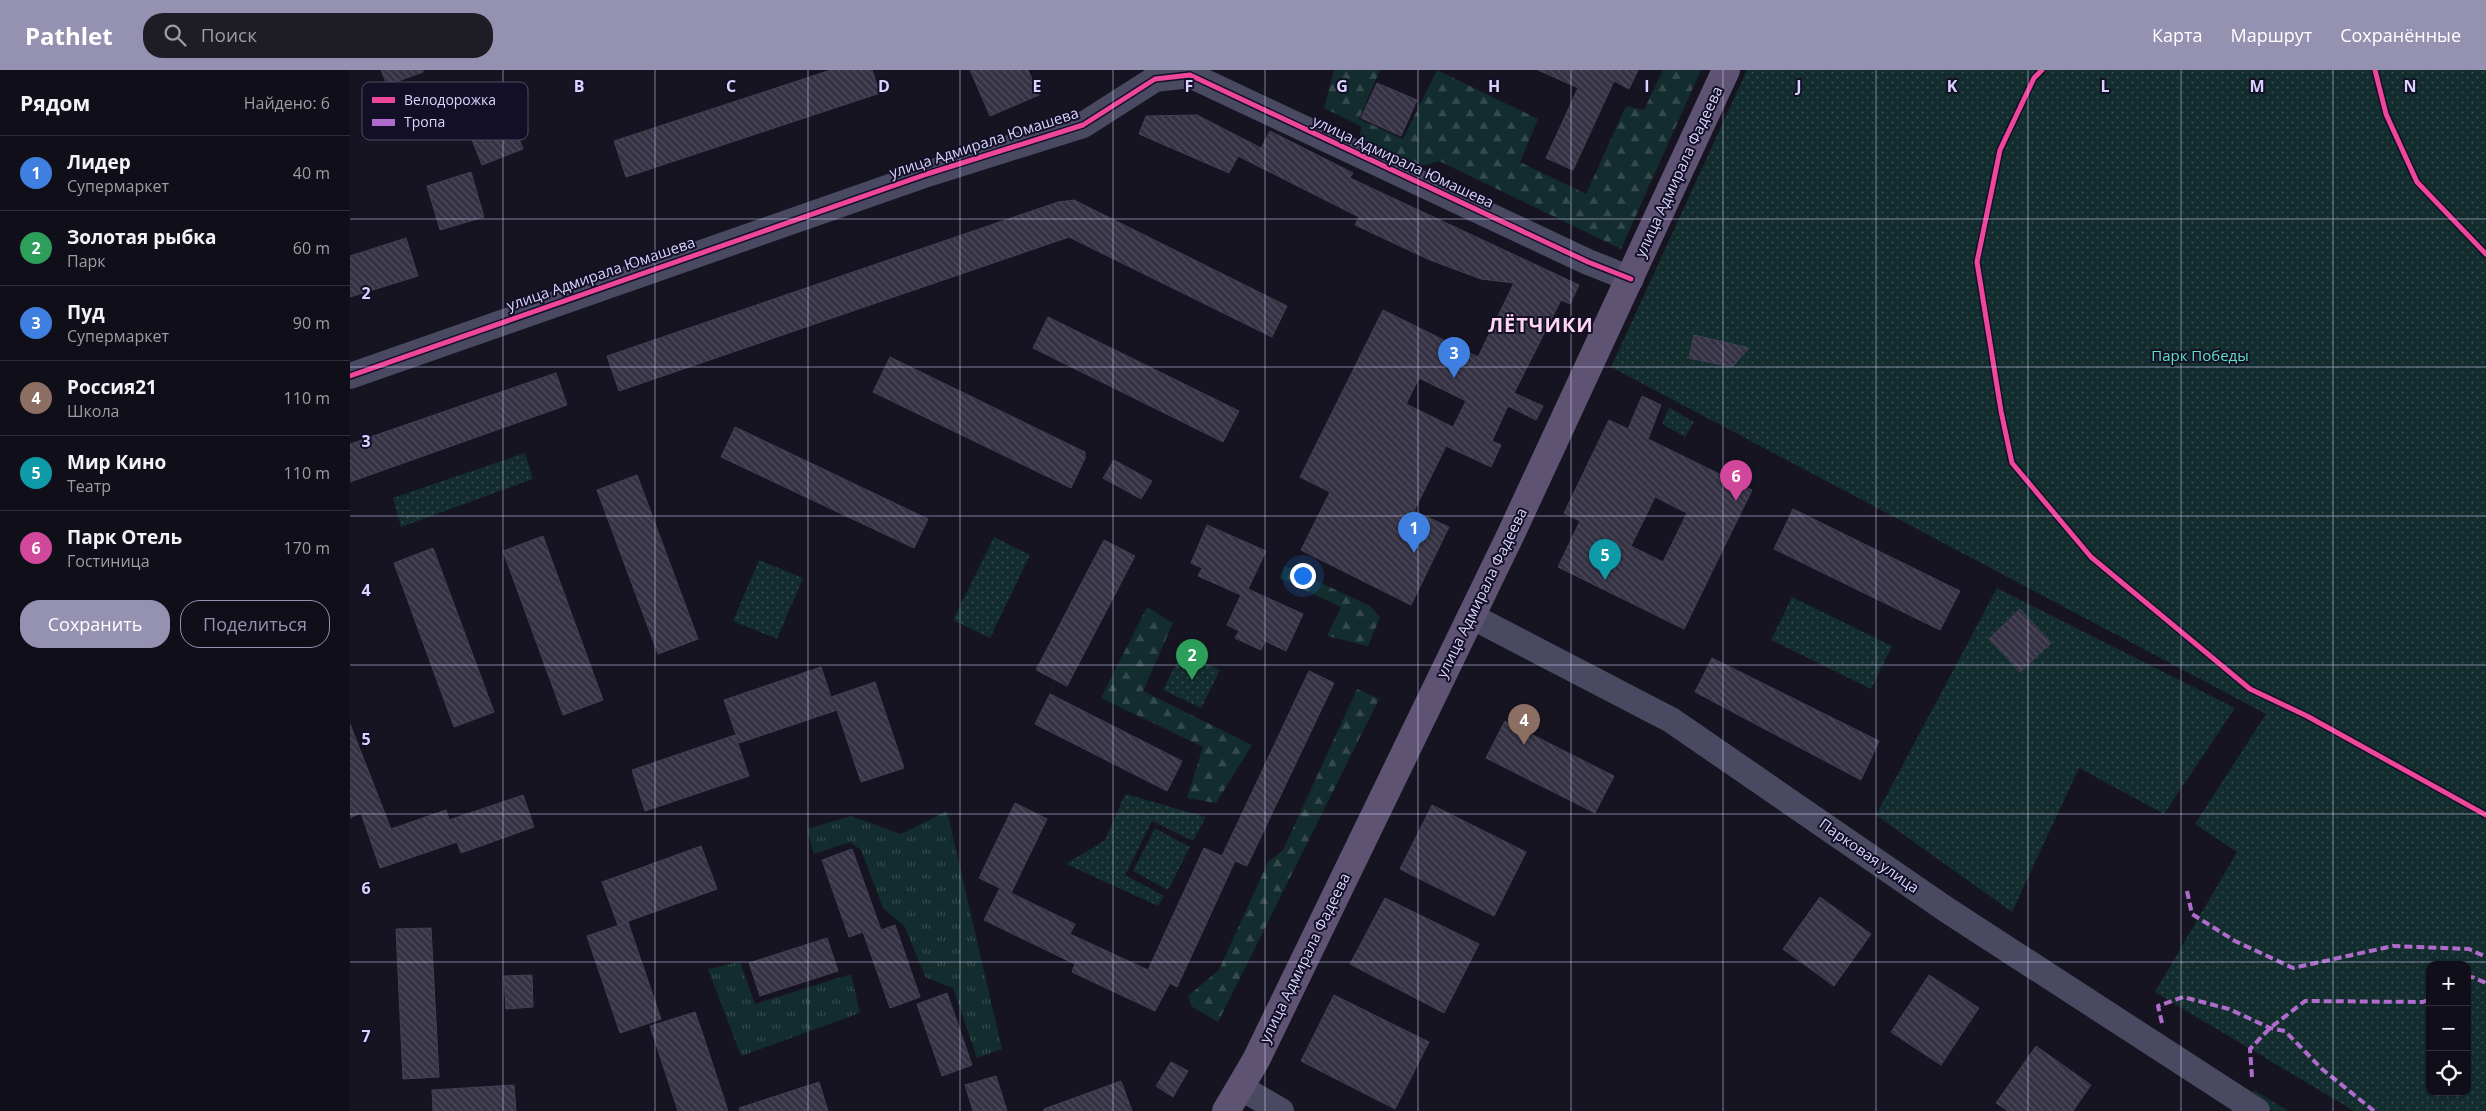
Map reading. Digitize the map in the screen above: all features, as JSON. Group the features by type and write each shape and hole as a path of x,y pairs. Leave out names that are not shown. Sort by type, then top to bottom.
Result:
{"main road":[{"name":"улица Адмирала Фадеева","path":"1226,1111 1240,1087 1471,616 1726,70"}],"street":[{"name":"улица Адмирала Юмашева","path":"350,376 927,174 1083,125 1155,79 1190,75 1579,258 1630,278"},
{"name":"Парковая улица","path":"1471,616 1670,720 1955,916 2257,1111"},
{"path":"1240,1087 1281,1111"}],"green space":[{"path":"1334,70 1380,70 1359,119 1403,139 1437,70 1538,119 1520,162 1586,194 1626,106 1644,110 1663,70 1701,70 1621,249 1439,161 1415,168 1360,140 1361,126 1324,108"},
{"name":"Парк Победы","path":"1747,70 2486,70 2486,1111 2354,1111 2155,992 2237,852 2195,824 2266,714 1611,367"},
{"path":"1669,407 1694,422 1685,437 1662,424"},
{"path":"525,453 533,479 401,527 393,498"},
{"path":"994,537 1030,555 990,638 953,620"},
{"path":"759,560 803,578 777,639 733,621"},
{"path":"1285,566 1370,606 1380,617 1368,646 1327,636 1341,607 1279,578"},
{"path":"1997,588 2235,708 2164,814 2079,768 2012,912 1876,815"},
{"path":"1792,597 1892,646 1871,689 1771,640"},
{"path":"1147,607 1173,623 1143,691 1252,745 1216,803 1187,798 1203,747 1101,698"},
{"path":"1182,652 1220,670 1201,708 1163,690"},
{"path":"1357,689 1379,699 1218,1022 1191,1006 1188,996 1219,970 1268,862 1283,850"},
{"path":"1125,794 1206,817 1193,841 1152,821 1125,875 1164,896 1158,906 1066,864 1105,840"},
{"path":"947,811 1002,1049 977,1058 953,988 925,977 905,927 883,908 861,850 850,842 814,854 807,829 851,816 901,834"},
{"path":"1155,828 1190,847 1168,890 1133,871"},
{"path":"740,962 755,1004 851,974 860,1013 741,1056 708,969"},
{"path":"2254,1090 2288,1111 2273,1111 2250,1097"}],"building":[{"path":"381,70 423,70 423,72 395,82 386,82"},
{"path":"831,70 872,70 880,93 626,177 614,141"},
{"path":"970,70 1028,70 1039,95 990,116"},
{"path":"1538,70 1638,70 1629,89 1614,81 1573,170 1546,158 1578,88"},
{"path":"1377,83 1417,100 1401,136 1361,118"},
{"path":"1197,115 1261,148 1270,131 1353,173 1350,178 1579,285 1570,304 1561,300 1514,393 1543,406 1536,420 1508,406 1492,441 1501,445 1491,467 1446,446 1414,511 1449,527 1411,605 1301,550 1330,492 1300,477 1383,310 1478,357 1514,283 1481,279 1430,260 1355,225 1359,217 1238,156 1229,173 1139,134 1146,116","holes":["1419,378 1466,401 1453,427 1406,404"]},
{"path":"472,140 519,140 523,149 482,165"},
{"path":"471,172 484,217 440,230 427,186"},
{"path":"1074,200 1287,306 1272,337 1069,237 619,391 607,356 1058,202"},
{"path":"406,238 418,276 350,297 350,256"},
{"path":"1048,317 1239,411 1223,442 1033,348"},
{"path":"1694,335 1749,348 1732,367 1689,358"},
{"path":"890,357 1085,452 1085,458 1071,488 873,392"},
{"path":"556,373 567,405 350,482 350,444"},
{"path":"1642,396 1661,405 1648,439 1752,490 1684,629 1558,567 1580,521 1564,513 1609,420 1628,429","holes":["1655,497 1687,513 1663,562 1631,546"]},
{"path":"735,427 928,519 914,548 721,457"},
{"path":"1114,460 1152,481 1141,499 1103,478"},
{"path":"637,475 698,639 658,654 597,490"},
{"path":"1793,509 1960,591 1940,630 1774,549"},
{"path":"1207,525 1266,551 1248,589 1303,614 1286,651 1265,641 1261,650 1235,638 1239,631 1227,625 1241,595 1198,576 1202,568 1191,563"},
{"path":"543,536 603,700 563,715 503,551"},
{"path":"1104,540 1135,556 1067,686 1036,670"},
{"path":"433,548 494,712 454,727 394,563"},
{"path":"2020,609 2051,643 2020,672 1989,639"},
{"path":"1712,658 1879,741 1861,780 1695,692"},
{"path":"821,667 831,697 875,682 904,768 861,782 837,710 739,743 724,700"},
{"path":"1309,671 1334,683 1247,866 1235,861 1177,987 1170,983 1155,1011 1072,972 1075,964 984,920 1000,888 979,878 1015,803 1047,819 1011,893 1075,924 1070,934 1148,970 1204,848 1222,856"},
{"path":"1050,694 1182,761 1167,791 1035,724"},
{"path":"1505,721 1614,776 1595,813 1486,758"},
{"path":"350,724 391,829 446,810 449,820 523,795 534,827 461,853 457,842 380,868 361,813 350,818"},
{"path":"735,735 749,776 645,811 632,770"},
{"path":"1432,805 1526,852 1494,916 1400,869"},
{"path":"701,846 717,889 618,925 602,882"},
{"path":"852,849 881,930 895,925 920,997 890,1008 863,932 849,937 822,860"},
{"path":"1820,897 1871,934 1834,986 1783,949"},
{"path":"1385,898 1479,944 1444,1013 1350,964"},
{"path":"628,922 661,1019 620,1033 587,936"},
{"path":"431,928 439,1077 403,1079 396,929"},
{"path":"827,938 838,971 760,996 749,963"},
{"path":"532,975 533,1007 506,1009 504,976"},
{"path":"1929,975 1979,1008 1941,1065 1891,1032"},
{"path":"947,993 972,1065 942,1076 917,1004"},
{"path":"1334,995 1429,1042 1395,1109 1301,1061"},
{"path":"695,1012 728,1111 678,1111 650,1026"},
{"path":"2036,1046 2091,1085 2073,1111 2008,1111 1996,1103"},
{"path":"1171,1062 1188,1071 1173,1097 1156,1086"},
{"path":"996,1076 1007,1111 973,1111 965,1085"},
{"path":"1121,1081 1132,1111 1044,1111 1044,1109"},
{"path":"819,1082 828,1111 740,1111 739,1108"},
{"path":"514,1085 516,1111 433,1111 432,1090"}],"marked path":[{"path":"2187,891 2192,914 2235,941 2293,968 2393,946 2469,949 2486,957"},
{"path":"2471,977 2486,983"},
{"path":"2162,1023 2158,1006 2183,997 2229,1009 2270,1028 2285,1031 2322,1069 2374,1111"},
{"path":"2252,1077 2250,1049 2270,1028 2305,1001 2426,1001"}],"cycle path":[{"path":"2042,70 2034,78 2000,150 1977,262 2001,411 2012,463 2091,557 2250,689 2307,716 2486,815"},
{"path":"2375,70 2386,114 2417,182 2486,254"},
{"path":"350,376 927,174 1083,125 1155,79 1190,75 1588,262 1631,279"}],"place":[{"name":"Пуд","path":"1454,378"},
{"name":"Парк Отель","path":"1736,501"},
{"name":"Лидер","path":"1414,553"},
{"name":"Мир Кино","path":"1605,580"},
{"name":"Золотая рыбка","path":"1192,680"},
{"name":"Россия21","path":"1524,745"}],"district":[{"name":"ЛЁТЧИКИ","path":"1541,325"}]}
